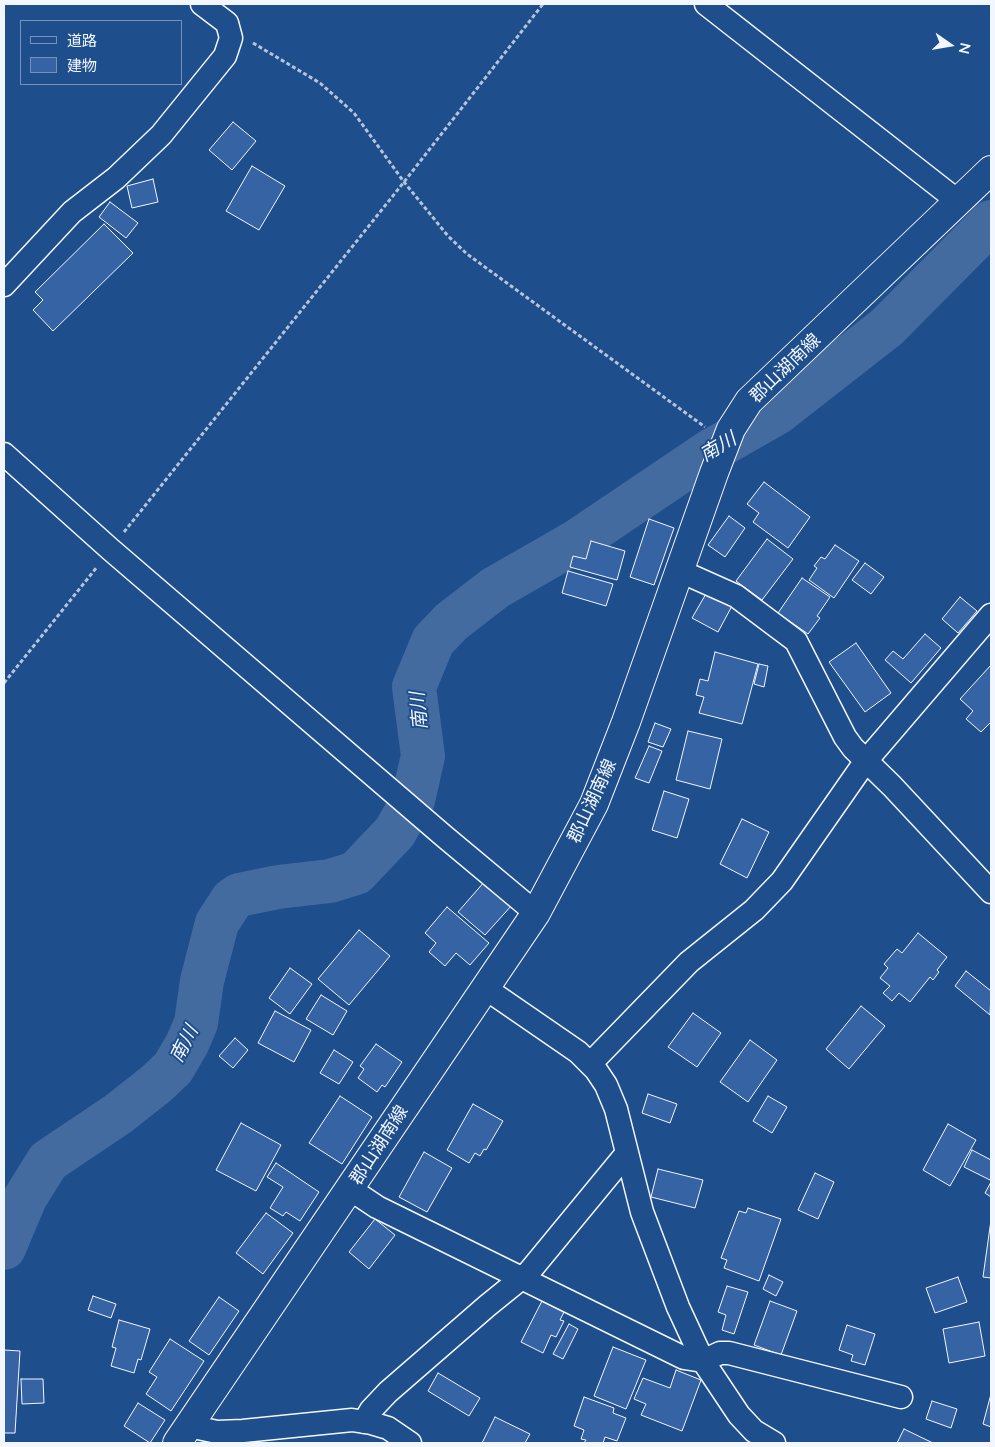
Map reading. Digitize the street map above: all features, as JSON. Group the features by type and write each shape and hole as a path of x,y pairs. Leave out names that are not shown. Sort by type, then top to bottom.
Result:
{"main road":[{"name":"郡山湖南線","path":"183,1434 536,913 594,804 626,722 731,429 749,401 991,170"}],"street":[{"path":"4,285 72,212 116,178 161,135 225,56 229,47 230,36 227,24 202,4"},
{"path":"706,4 958,202"},
{"path":"4,454 110,550 536,913"},
{"path":"680,570 736,596 796,641 845,737 853,748 865,762 892,786 991,892"},
{"path":"590,1064 689,962 754,910 782,881 865,762 986,619 991,616"},
{"path":"485,988 578,1052 606,1085 616,1109 642,1212 678,1308 703,1361 739,1415 754,1431 774,1443"},
{"path":"364,1422 371,1410 388,1392 529,1272 627,1153"},
{"path":"350,1189 378,1207 684,1358 703,1361 720,1354 729,1353 901,1397"},
{"path":"183,1434 226,1432 352,1420 388,1428 410,1443"}],"path":[{"path":"4,683 404,182 543,4"},
{"path":"230,36 246,39 320,83 354,113 404,182 448,236 467,254 718,437 727,440"}],"building":[{"path":"233,122 256,141 232,170 209,150"},
{"path":"252,166 285,186 259,230 226,211"},
{"path":"153,179 158,202 132,208 127,186"},
{"path":"110,202 138,223 126,238 99,217"},
{"path":"104,224 133,253 53,331 33,310 43,300 35,292"},
{"path":"764,482 810,517 788,548 753,522 759,513 747,504"},
{"path":"729,516 745,528 725,557 708,545"},
{"path":"649,519 674,528 654,585 630,577"},
{"path":"767,539 793,559 762,600 736,581"},
{"path":"591,541 625,551 617,580 570,567 573,556 586,559"},
{"path":"835,545 859,561 834,598 809,580 817,568 814,566 821,557 825,559"},
{"path":"865,563 884,577 871,594 852,580"},
{"path":"568,571 613,584 606,606 562,593"},
{"path":"802,578 830,597 817,616 820,618 808,634 778,613"},
{"path":"707,592 732,606 718,632 692,618"},
{"path":"960,597 977,611 958,633 942,619"},
{"path":"925,634 941,648 911,683 885,660 893,651 903,659"},
{"path":"856,643 891,693 865,712 829,662"},
{"path":"715,652 758,664 742,724 699,713 704,697 696,695 700,679 708,681"},
{"path":"759,664 768,666 764,687 754,684"},
{"path":"991,665 991,722 981,732 966,719 973,711 960,699"},
{"path":"655,723 671,729 663,747 648,742"},
{"path":"688,731 722,739 710,789 676,780"},
{"path":"649,746 662,751 649,783 635,778"},
{"path":"664,791 689,799 677,838 652,830"},
{"path":"742,819 769,832 747,878 720,864"},
{"path":"485,881 512,905 485,935 458,912"},
{"path":"447,907 489,943 470,965 456,953 445,966 429,952 436,943 425,933"},
{"path":"359,930 390,956 349,1005 318,979"},
{"path":"918,933 947,957 937,970 939,972 933,980 930,977 910,1002 899,993 892,1001 883,993 890,986 880,978 888,968 884,964 897,949 902,953"},
{"path":"290,968 312,984 290,1014 269,998"},
{"path":"966,971 991,991 990,1015 955,986"},
{"path":"321,995 347,1011 333,1035 306,1019"},
{"path":"861,1006 885,1026 849,1069 826,1049"},
{"path":"275,1011 311,1030 294,1062 258,1043"},
{"path":"693,1013 721,1033 697,1067 668,1047"},
{"path":"235,1038 248,1050 233,1068 219,1056"},
{"path":"750,1040 777,1060 748,1102 720,1082"},
{"path":"376,1044 402,1062 385,1087 382,1085 377,1092 358,1078 364,1069 360,1066"},
{"path":"334,1050 353,1062 339,1084 320,1073"},
{"path":"648,1094 677,1104 670,1123 642,1113"},
{"path":"340,1096 372,1117 342,1164 309,1143"},
{"path":"768,1096 787,1107 772,1133 753,1121"},
{"path":"473,1104 503,1121 486,1150 484,1149 480,1156 475,1153 469,1163 447,1150"},
{"path":"241,1123 281,1145 256,1191 216,1170"},
{"path":"948,1124 976,1140 950,1186 923,1170"},
{"path":"972,1150 991,1160 990,1180 964,1167"},
{"path":"424,1152 452,1168 427,1212 399,1197"},
{"path":"276,1163 319,1192 300,1221 286,1212 283,1216 270,1208 283,1187 267,1177"},
{"path":"658,1169 703,1180 695,1208 651,1197"},
{"path":"815,1173 834,1182 818,1219 798,1210"},
{"path":"991,1182 991,1197 985,1193"},
{"path":"748,1208 781,1219 759,1281 724,1268 727,1260 721,1258 739,1211 746,1213"},
{"path":"266,1213 293,1233 263,1274 236,1253"},
{"path":"375,1219 395,1235 369,1269 349,1252"},
{"path":"991,1220 991,1278 983,1277"},
{"path":"769,1275 783,1282 776,1296 763,1289"},
{"path":"958,1277 967,1302 935,1313 926,1288"},
{"path":"727,1286 748,1292 734,1334 722,1330 726,1315 718,1312"},
{"path":"93,1296 116,1304 111,1318 88,1310"},
{"path":"219,1297 239,1311 209,1355 189,1341"},
{"path":"542,1301 564,1312 560,1320 564,1321 556,1337 551,1335 543,1353 521,1342"},
{"path":"770,1301 797,1311 781,1355 754,1345"},
{"path":"119,1320 150,1329 141,1360 138,1359 134,1373 111,1366 116,1348 112,1347"},
{"path":"979,1322 985,1356 949,1363 943,1329"},
{"path":"569,1324 578,1329 563,1359 553,1354"},
{"path":"847,1325 875,1334 865,1365 851,1361 853,1355 839,1350"},
{"path":"170,1339 204,1361 171,1411 146,1394 157,1377 149,1372"},
{"path":"613,1347 646,1360 626,1409 594,1396"},
{"path":"4,1350 20,1351 15,1433 4,1433"},
{"path":"676,1370 701,1380 682,1431 641,1415 646,1404 634,1399 643,1378 670,1388"},
{"path":"438,1373 480,1398 469,1416 428,1391"},
{"path":"21,1379 43,1379 44,1403 22,1404"},
{"path":"991,1394 991,1427 983,1424"},
{"path":"584,1397 614,1408 613,1413 626,1418 617,1441 605,1437 603,1443 584,1443 586,1440 581,1439 584,1430 574,1426"},
{"path":"932,1401 957,1409 951,1428 926,1419"},
{"path":"138,1403 165,1420 150,1443 124,1426"},
{"path":"495,1417 530,1434 525,1443 482,1443"},
{"path":"904,1429 933,1443 897,1443"}],"waterway":[{"name":"南川","path":"4,1248 25,1198 48,1161 118,1114 173,1068 187,1044 196,1023 202,981 217,923 232,900 239,895 278,887 330,881 356,873 395,832 413,800 423,756 414,687 433,641 451,622 495,588 577,541 712,450 777,413 887,327 991,222"}]}
